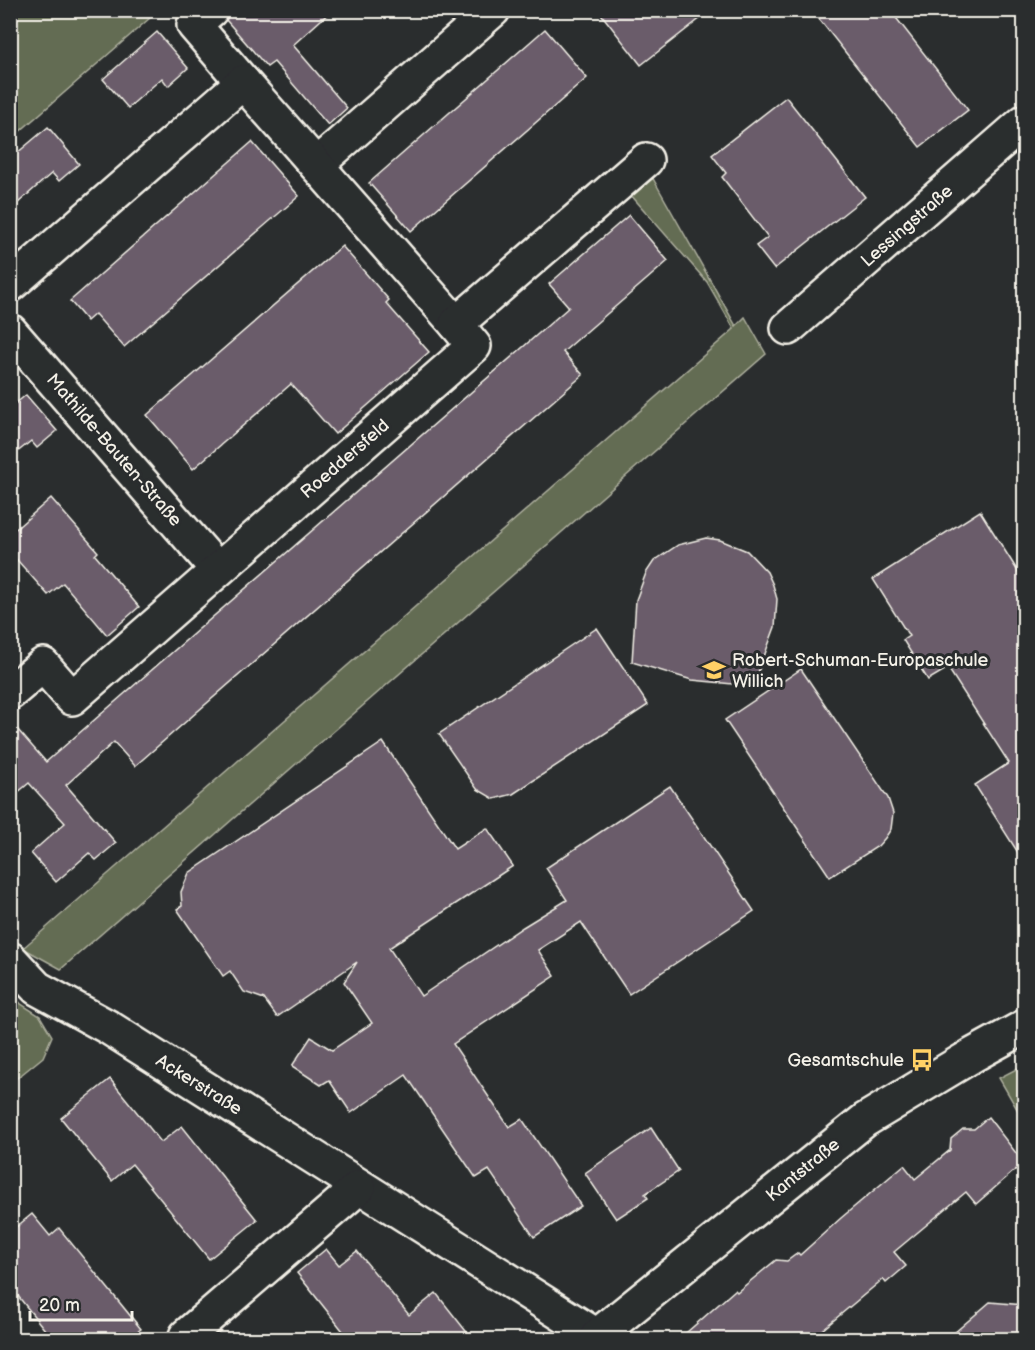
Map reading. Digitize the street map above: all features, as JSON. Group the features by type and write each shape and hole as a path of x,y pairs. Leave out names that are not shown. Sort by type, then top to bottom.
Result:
{"street":[{"path":"211,10 194,25 456,324 646,160"},
{"path":"316,165 493,10"},
{"path":"10,285 243,82"},
{"name":"Lessingstraße","path":"788,328 1024,122"},
{"name":"Roeddersfeld","path":"10,693 42,665 72,698 474,346 456,324"},
{"name":"Mathilde-Bauten-Straße","path":"10,331 218,569"},
{"name":"Ackerstraße","path":"10,959 37,988 108,1027 600,1337"},
{"name":"Kantstraße","path":"600,1337 865,1120 973,1055 1024,1028"},
{"path":"186,1336 359,1187"}],"green space":[{"path":"11,10 158,10 158,11 11,139"},
{"path":"651,175 736,326 745,317 766,354 61,969 23,948 734,329 707,282 630,194"},
{"path":"11,992 21,1004 40,1016 52,1036 43,1057 11,1083"},
{"path":"1024,1065 1024,1121 999,1078"}],"building":[{"path":"229,10 332,10 293,45 347,108 328,125 274,62 267,67 226,20"},
{"path":"598,10 711,10 641,65"},
{"path":"812,10 890,10 968,110 920,147"},
{"path":"545,29 587,78 411,231 369,183"},
{"path":"157,32 188,68 168,86 162,78 128,108 103,79"},
{"path":"786,97 865,197 774,269 756,246 768,237 722,177 726,173 712,155"},
{"path":"48,127 79,164 59,181 52,173 10,210 10,159"},
{"path":"252,142 299,196 124,347 95,314 87,321 70,301"},
{"path":"629,215 668,261 563,352 583,375 135,766 114,742 66,785 116,843 96,860 89,853 56,882 31,853 65,823 29,783 10,799 10,721 46,762 569,307 549,284"},
{"path":"342,246 389,300 386,303 429,352 335,434 291,384 193,469 147,415"},
{"path":"26,395 57,431 37,448 31,441 10,458 10,408"},
{"path":"51,498 98,552 95,555 139,607 107,635 63,583 48,595 10,552 10,534"},
{"path":"980,511 1024,581 1024,862 975,785 1009,763 948,668 928,680 903,640 909,636 873,579"},
{"path":"706,538 720,540 747,551 767,572 773,585 777,599 775,627 753,686 692,680 632,662 636,600 646,573 654,561 678,545"},
{"path":"597,628 648,705 513,794 494,799 477,789 439,734"},
{"path":"801,669 888,798 893,813 891,829 878,846 830,877 725,720"},
{"path":"383,742 455,849 487,828 513,866 389,948 421,996 567,900 546,868 670,786 754,911 629,994 581,922 538,950 555,976 453,1044 509,1127 522,1119 581,1206 534,1237 489,1170 476,1178 406,1075 351,1113 329,1080 321,1085 292,1066 311,1037 332,1050 372,1023 344,982 357,962 277,1017 264,999 244,992 230,971 223,976 177,909 182,906 181,892 189,873"},
{"path":"110,1079 161,1142 182,1126 257,1220 209,1259 132,1164 112,1181 61,1118"},
{"path":"988,1117 1023,1162 1022,1164 976,1204 966,1192 894,1252 906,1266 886,1283 883,1279 810,1340 678,1340 735,1290 737,1292 776,1260 787,1261 798,1253 800,1255 904,1165 915,1179 950,1150 951,1139 963,1129 974,1129"},
{"path":"651,1128 679,1171 645,1194 648,1198 616,1219 585,1173"},
{"path":"32,1214 50,1236 59,1228 141,1329 127,1340 53,1340 10,1286 10,1232"},
{"path":"326,1249 339,1265 357,1251 409,1315 436,1293 473,1340 350,1340 297,1273"},
{"path":"990,1302 1024,1305 1024,1340 946,1340"}],"place":[{"name":"Robert-Schuman-Europaschule Willich","path":"714,670"},
{"name":"Gesamtschule","path":"922,1060"}]}
